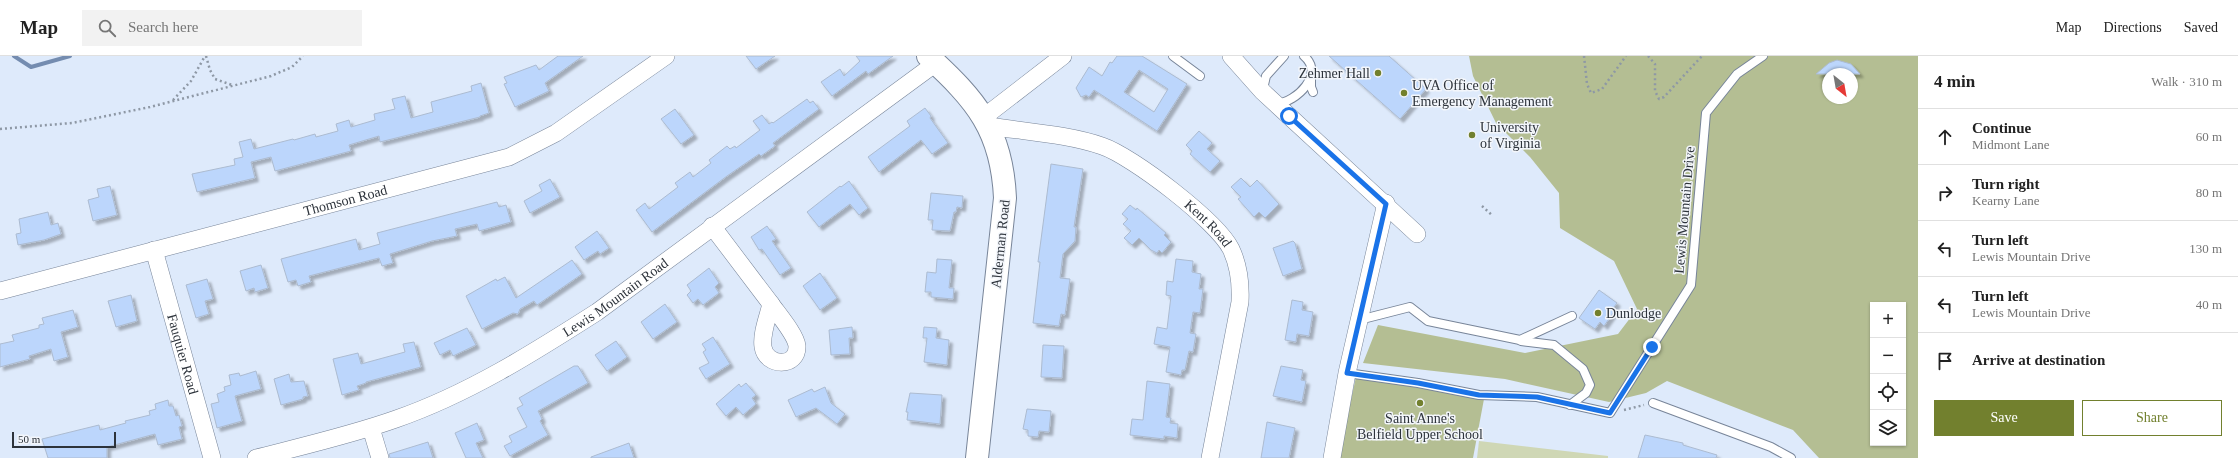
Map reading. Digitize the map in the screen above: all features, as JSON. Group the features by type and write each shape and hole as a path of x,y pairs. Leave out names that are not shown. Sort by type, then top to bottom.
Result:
{"main road":[{"name":"Alderman Road","path":"932,60 972,100 986,122 1000,155 1004,176 1005,198 977,458"}],"street":[{"name":"Thomson Road","path":"0,291 510,157 556,133 666,56"},
{"path":"986,122 1063,56"},
{"path":"1231,56 1261,83 1417,234"},
{"name":"Lewis Mountain Road","path":"256,458 371,428 440,401 545,345 597,312 932,60"},
{"name":"Kent Road","path":"986,122 1081,140 1119,153 1138,164 1209,222 1221,234 1230,248 1238,268 1241,285 1240,302 1210,458"},
{"path":"1332,458 1347,373 1386,204"},
{"path":"712,226 771,304"},
{"name":"Fauquier Road","path":"154,250 212,458"},
{"path":"371,428 380,458"}],"lane":[{"path":"1174,56 1200,76"},
{"path":"1261,83 1284,56"},
{"path":"1285,107 1310,80 1313,72 1311,62 1304,56"},
{"name":"Lewis Mountain Drive","path":"1610,413 1691,285 1706,113 1738,74 1763,56"},
{"path":"1299,92 1313,92 1310,80"},
{"path":"1359,321 1410,307 1428,321 1520,340 1554,345 1583,369 1590,384 1586,393 1570,404"},
{"path":"1520,340 1572,316"},
{"path":"1347,373 1418,383 1479,395 1537,397 1610,413"},
{"path":"1653,403 1771,447 1791,458"}],"path":[{"path":"206,56 210,70 215,79 232,85"},
{"path":"172,101 191,81 206,56"},
{"path":"0,128 72,123 150,108 232,85 271,76 292,67 303,56"},
{"path":"1584,56 1587,84 1591,93 1602,89 1626,56"},
{"path":"1648,56 1655,64 1655,91 1659,98 1664,97 1702,56"},
{"path":"1482,206 1493,216"},
{"path":"1610,413 1653,403"}],"green space":[{"path":"1469,56 1918,56 1918,458 1819,458 1793,430 1667,381 1646,393 1609,402 1505,379 1363,363 1378,325 1525,353 1618,334 1637,309 1614,261 1560,228 1559,193 1530,157 1496,123 1473,76"},
{"path":"1356,377 1484,399 1473,458 1338,458"},
{"path":"1479,441 1608,456 1608,458 1477,458"}],"building":[{"path":"558,56 583,56 545,83 549,91 515,107 504,84 507,83 504,77 536,65 539,70"},
{"path":"746,56 775,56 756,69"},
{"path":"856,56 893,56 868,74 866,71 832,96 821,82 840,69 844,76 860,61"},
{"path":"1117,56 1142,56 1187,84 1157,131 1094,90 1089,97 1086,95 1081,97 1076,88 1089,67 1102,76 1110,62 1112,63","holes":["1139,70 1168,89 1154,112 1124,92"]},
{"name":"Zehmer Hall","path":"1329,56 1389,56 1426,89 1400,119"},
{"path":"1837,60 1851,64 1855,68 1823,68 1829,63"},
{"path":"1822,69 1822,74 1816,74"},
{"path":"481,83 489,113 480,117 380,142 379,136 349,145 351,151 275,171 271,157 251,162 255,178 197,192 192,174 235,165 234,159 243,157 239,142 251,139 254,149 315,134 316,137 338,131 336,124 349,120 351,127 375,120 374,114 395,109 392,99 405,96 411,118 433,112 431,102 472,91 471,86"},
{"path":"807,99 810,103 813,101 819,109 773,143 775,146 761,156 759,154 727,176 652,232 636,210 645,203 649,209 678,187 675,183 690,172 693,177 711,163 709,160 727,146 730,149 735,146 736,148 760,130 753,121 762,115 769,124 772,122 773,123"},
{"path":"925,108 931,116 930,118 948,143 932,154 921,140 879,172 868,157 910,126 907,121"},
{"path":"675,109 694,135 681,144 661,119"},
{"path":"1199,131 1212,143 1207,149 1220,161 1210,172 1190,154 1192,151 1186,145"},
{"path":"1051,164 1083,169 1074,227 1076,227 1075,241 1063,254 1060,278 1070,279 1065,315 1061,314 1059,326 1033,323 1040,262 1038,262"},
{"path":"1241,178 1250,187 1257,180 1279,204 1265,218 1259,212 1254,217 1238,199 1241,197 1231,187"},
{"path":"550,179 560,197 530,213 524,201 542,191 539,185"},
{"path":"849,181 868,208 859,215 850,204 819,227 807,212 840,186 841,187"},
{"path":"110,186 117,215 93,221 88,200 99,197 97,189"},
{"path":"931,193 963,196 962,208 957,207 956,212 954,212 950,231 932,230 933,220 928,220"},
{"path":"497,202 499,207 506,205 511,222 479,231 477,224 455,229 457,236 432,241 390,254 393,263 382,266 379,258 309,276 311,282 298,286 296,280 288,282 281,259 356,239 359,250 380,244 377,233"},
{"path":"1130,205 1136,210 1137,208 1166,233 1164,235 1171,242 1162,253 1159,250 1157,253 1151,250 1139,238 1132,245 1124,238 1131,231 1123,224 1128,219 1122,214"},
{"path":"48,212 51,225 58,223 61,234 44,240 18,245 16,234 21,233 19,219"},
{"path":"767,226 776,239 772,241 791,268 780,275 762,249 759,250 751,237"},
{"path":"597,231 609,248 600,254 598,251 584,260 575,247"},
{"path":"1293,241 1295,243 1302,269 1283,276 1273,248"},
{"path":"937,259 952,260 949,288 954,288 953,299 931,297 931,292 925,292 927,272 936,273"},
{"path":"1176,259 1193,261 1192,272 1201,274 1199,289 1203,289 1200,313 1193,312 1190,333 1196,334 1193,352 1189,351 1185,370 1182,370 1181,375 1166,372 1170,347 1154,344 1157,327 1167,329 1171,296 1166,295 1167,281 1173,282"},
{"path":"572,260 582,274 537,305 534,301 520,309 518,314 513,313 482,329 466,296 496,279 497,281 505,277 516,298"},
{"path":"261,265 268,288 255,292 254,288 246,291 240,271"},
{"path":"709,268 719,283 715,287 719,293 703,305 698,299 693,303 687,295 691,291 687,285"},
{"path":"820,273 837,298 820,310 803,286"},
{"path":"207,279 213,299 205,301 209,314 196,318 186,285"},
{"name":"Dunlodge","path":"1599,290 1617,303 1614,307 1616,309 1604,326 1600,322 1595,329 1579,318"},
{"path":"131,295 137,321 116,327 108,301"},
{"path":"1292,300 1303,302 1302,310 1313,312 1309,336 1297,334 1296,342 1285,340"},
{"path":"665,304 677,322 653,339 641,322"},
{"path":"73,310 78,327 61,332 68,357 54,361 51,349 29,356 30,359 0,367 0,344 14,341 12,335 39,328 39,325 44,324 42,318"},
{"path":"852,327 853,338 849,338 850,354 831,355 829,330"},
{"path":"924,327 937,328 936,338 949,340 947,365 924,362 927,338 923,338"},
{"path":"467,328 476,345 453,356 450,350 440,355 434,343"},
{"path":"713,337 730,364 706,379 699,368 709,363 703,352 706,350 702,344"},
{"path":"616,341 627,357 607,371 595,355"},
{"path":"414,342 421,367 366,382 357,386 359,390 342,395 333,359 358,353 361,364 405,352 403,344"},
{"path":"1043,345 1064,346 1062,378 1041,377"},
{"path":"574,366 578,366 588,383 538,411 542,419 540,421 548,435 510,456 504,446 512,442 509,436 527,427 517,408 523,405 519,398"},
{"path":"1281,366 1303,370 1301,380 1306,381 1302,402 1273,396"},
{"path":"256,371 261,389 235,396 242,421 217,428 211,404 219,402 217,394 225,391 224,387 231,385 229,375 239,373 240,376"},
{"path":"289,374 291,382 304,381 308,396 303,397 303,399 281,405 274,379"},
{"path":"1147,381 1170,384 1166,417 1171,418 1170,423 1178,424 1177,438 1164,436 1164,439 1130,435 1132,419 1143,420"},
{"path":"746,383 756,395 752,398 756,404 743,415 736,407 726,416 716,404 739,384 741,387"},
{"path":"825,387 831,403 845,414 837,424 816,408 796,417 788,400 812,389 814,392"},
{"path":"910,393 942,395 940,424 907,420 908,412 906,412"},
{"path":"168,400 169,406 173,406 176,416 179,415 182,426 179,427 182,439 158,445 155,434 107,447 107,458 48,458 42,439 99,425 100,430 126,423 125,421 150,415 149,411 156,409 155,404"},
{"path":"1027,409 1051,411 1049,432 1039,431 1038,437 1028,436 1028,430 1023,429"},
{"path":"1267,422 1295,428 1289,458 1261,458"},
{"path":"477,423 484,440 476,443 483,458 466,458 455,433"},
{"path":"1645,435 1683,443 1683,445 1717,455 1716,458 1638,458"},
{"path":"428,442 433,458 390,458 389,454"},
{"path":"629,443 634,458 591,458 591,457"}],"waterway":[{"path":"14,56 31,67 70,56"}],"place":[{"name":"Zehmer Hall","path":"1378,73"},
{"name":"UVA Office of Emergency Management","path":"1404,93"},
{"name":"University of Virginia","path":"1472,135"},
{"name":"Dunlodge","path":"1598,313"},
{"name":"Saint Anne's Belfield Upper School","path":"1420,403"}],"route":[{"path":"1289,116 1386,204 1368,274 1347,373 1418,383 1479,395 1537,397 1610,413 1652,347"}]}
